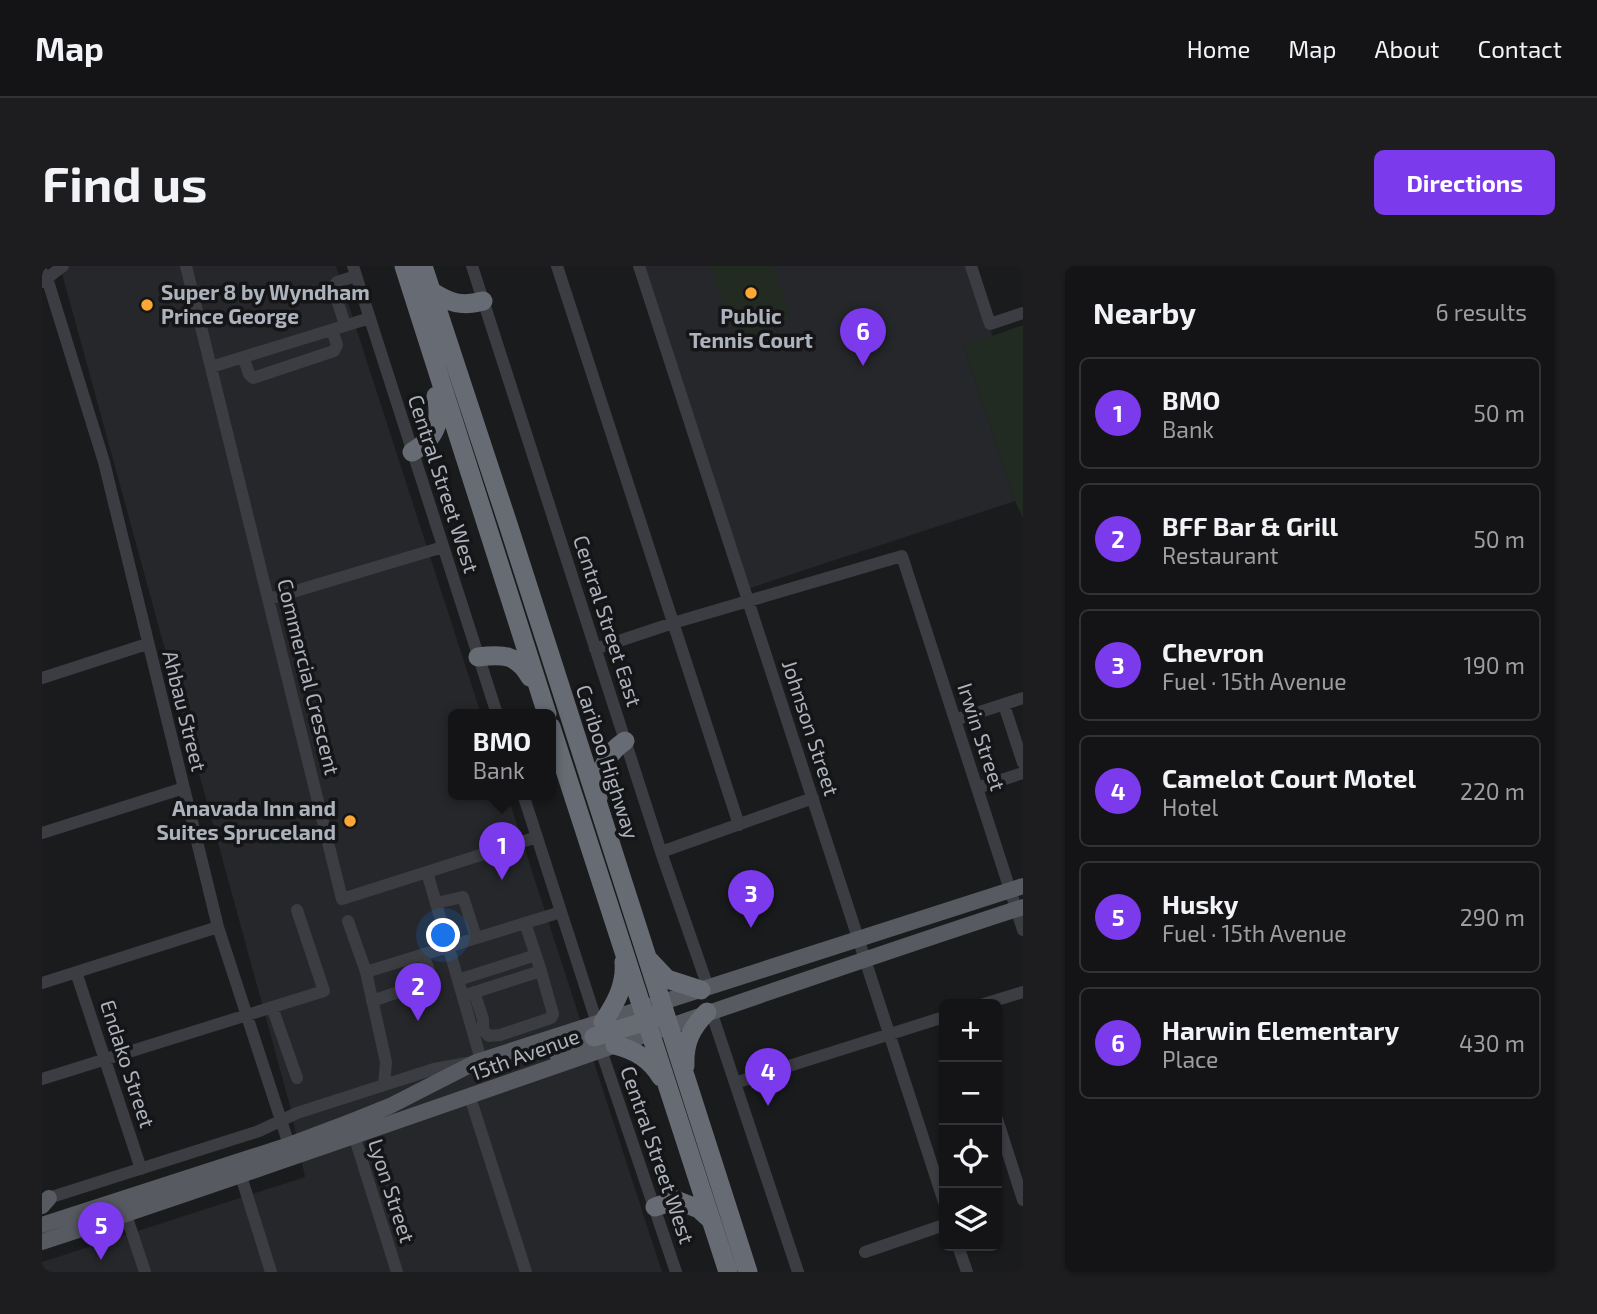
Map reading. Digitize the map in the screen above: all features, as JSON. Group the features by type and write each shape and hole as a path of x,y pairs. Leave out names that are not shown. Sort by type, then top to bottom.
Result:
{"highway":[{"name":"Cariboo Highway","path":"404,266 439,345 509,527 645,953 654,1018"},
{"name":"Cariboo Highway","path":"423,266 431,291 439,345 544,706"},
{"path":"431,291 444,300 474,303"},
{"path":"412,452 422,447 436,429 439,419 430,371 439,345 454,323 474,303"},
{"path":"478,657 511,657 518,660 524,666 544,706"},
{"path":"597,806 602,767 616,747 625,741"},
{"name":"Cariboo Highway","path":"556,742 623,947 654,1018 748,1272"},
{"path":"602,1035 625,974 623,947"},
{"path":"645,953 667,979 704,989"},
{"path":"602,1035 644,1057 678,1087 687,1042 694,1027 709,1011"},
{"path":"602,1035 654,1018"},
{"name":"Cariboo Highway","path":"678,1087 691,1160 728,1272"},
{"path":"676,1200 688,1180 691,1160"},
{"path":"655,1207 676,1200 699,1209 711,1220"}],"main road":[{"path":"654,1018 704,989 1017,888"},
{"path":"654,1018 709,1011 1020,908"},
{"name":"15th Avenue","path":"352,1130 390,1106 479,1061 602,1035"},
{"name":"15th Avenue","path":"42,1242 124,1207 352,1130 470,1097 520,1079 537,1067 602,1035"},
{"name":"15th Avenue","path":"42,1225 124,1207 241,1176 291,1152"}],"street":[{"path":"44,277 63,266"},
{"name":"Commercial Crescent","path":"186,266 342,899 537,837"},
{"name":"Central Street East","path":"472,266 474,303 595,649 704,989"},
{"path":"556,266 739,825"},
{"name":"Johnson Street","path":"639,266 939,1188"},
{"path":"971,266 990,324 1023,313"},
{"path":"345,326 333,287 355,271"},
{"name":"Central Street West","path":"355,271 495,709"},
{"name":"Ahbau Street","path":"44,277 104,463 218,927 291,1152"},
{"path":"211,367 370,318"},
{"path":"244,359 253,378 334,351 337,345 332,330"},
{"path":"269,599 443,547"},
{"name":"Irwin Street","path":"749,601 902,556 977,788 1017,888 1023,930"},
{"path":"595,649 749,601"},
{"path":"42,678 148,644"},
{"path":"955,720 1023,698"},
{"path":"1004,705 1023,763"},
{"path":"977,788 1023,774"},
{"path":"42,833 184,788"},
{"path":"660,852 813,799"},
{"name":"Central Street West","path":"525,800 676,1272"},
{"path":"427,872 458,980 483,1019 482,1026 489,1037 551,1018 553,1014 525,923"},
{"path":"436,903 463,897 476,937"},
{"path":"42,1079 324,991 297,910"},
{"path":"366,972 561,912"},
{"path":"348,921 366,972 386,1062 384,1085"},
{"path":"42,983 218,927"},
{"path":"372,1001 428,982 431,976 423,954"},
{"path":"458,980 536,955"},
{"path":"469,994 541,971"},
{"name":"Endako Street","path":"76,972 141,1168"},
{"path":"1000,999 1023,992"},
{"path":"469,994 479,1061"},
{"path":"272,1007 297,1078"},
{"path":"709,1011 798,1272"},
{"path":"735,1083 939,1019"},
{"name":"15th Avenue","path":"44,1202 259,1131 297,1113 434,1069 479,1061"},
{"path":"470,1097 526,1272"},
{"path":"999,1125 1023,1200"},
{"name":"Lyon Street","path":"352,1130 397,1272"},
{"path":"241,1176 271,1272"},
{"path":"124,1207 145,1272"},
{"path":"864,1252 939,1227"},
{"path":"960,1251 967,1272"}],"shaded area":[{"path":"60,266 336,266 479,709 448,709 448,800 509,800 662,1272 42,1272 42,1262 305,1177 290,1106"},
{"path":"644,266 970,266 993,337 964,346 1015,501 750,588"},
{"name":"Public Tennis Court","path":"710,266 773,266 791,321 736,339"},
{"path":"1023,325 1023,518 964,346"}],"place":[{"name":"Public Tennis Court","path":"751,293"},
{"name":"Super 8 by Wyndham Prince George","path":"147,305"},
{"name":"Harwin Elementary","path":"863,366"},
{"name":"Anavada Inn and Suites Spruceland","path":"350,821"},
{"name":"BMO","path":"502,880"},
{"name":"Chevron","path":"751,928"},
{"name":"BFF Bar & Grill","path":"418,1021"},
{"name":"Camelot Court Motel","path":"768,1106"},
{"name":"Husky","path":"101,1260"}]}
